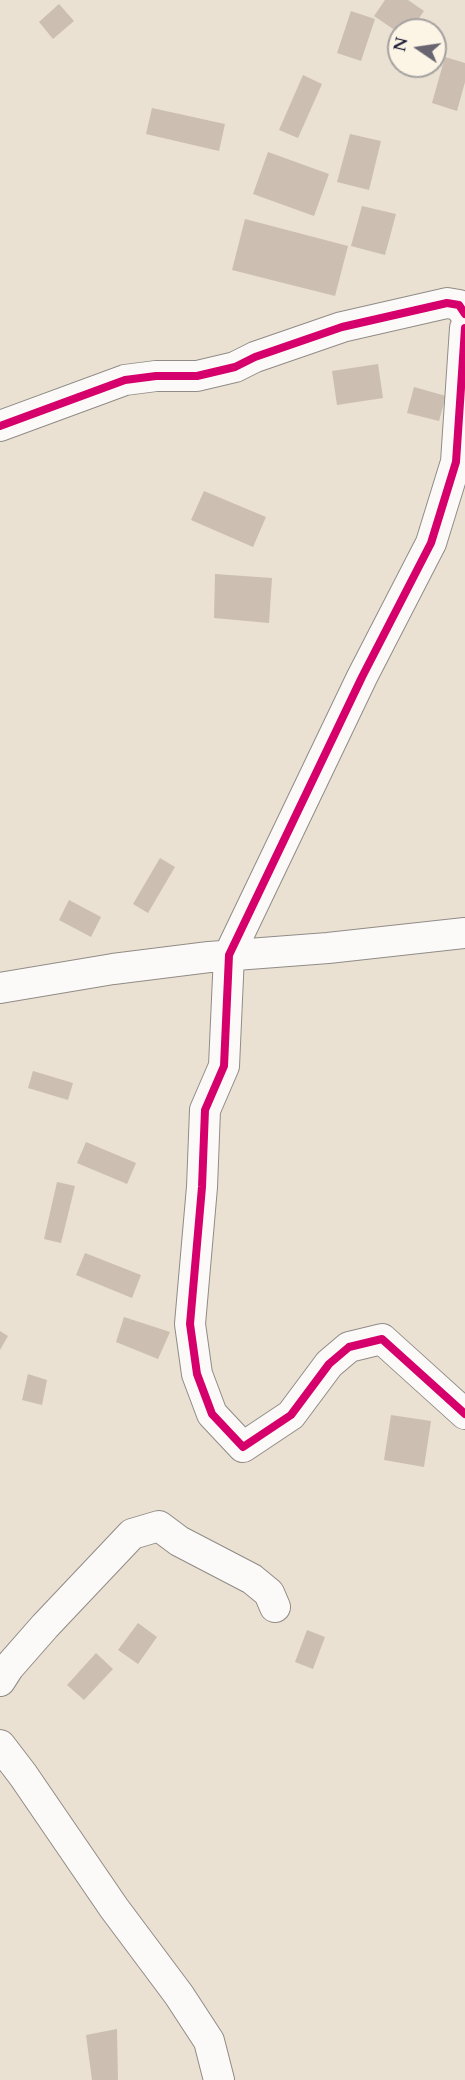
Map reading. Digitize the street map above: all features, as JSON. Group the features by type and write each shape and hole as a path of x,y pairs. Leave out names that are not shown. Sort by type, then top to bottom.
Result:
{"street":[{"path":"0,426 125,380 156,376 197,376 235,368 255,357 342,327 447,303 463,309 456,462 431,543 362,677 229,956 224,1066 205,1110 202,1187 190,1324 197,1374 212,1414 243,1447 291,1415 329,1364 349,1347 382,1339 465,1414"},
{"path":"0,988 113,969 465,933"},
{"path":"0,1681 9,1667 45,1626 132,1534 159,1526 179,1541 252,1579 269,1593 275,1606"},
{"path":"0,1745 114,1908 179,1995 208,2041 219,2080"}],"building":[{"path":"385,0 408,0 424,11 419,18 387,18 387,25 374,16"},
{"path":"59,4 74,21 53,39 39,22"},
{"path":"351,11 375,19 361,61 337,53"},
{"path":"447,58 465,63 465,82 457,111 432,103 439,78 447,78"},
{"path":"303,75 322,84 298,138 279,130"},
{"path":"152,108 225,124 219,151 146,134"},
{"path":"350,134 381,141 369,190 337,182"},
{"path":"268,152 329,174 314,216 253,194"},
{"path":"362,206 396,214 385,255 351,246"},
{"path":"245,219 348,246 335,296 232,270"},
{"path":"378,364 383,398 337,405 332,371"},
{"path":"414,387 446,396 439,421 407,413"},
{"path":"204,491 266,517 253,547 191,520"},
{"path":"215,574 272,578 269,623 214,618"},
{"path":"160,858 175,867 148,913 133,904"},
{"path":"69,900 101,917 91,937 59,920"},
{"path":"33,1071 73,1083 68,1100 28,1088"},
{"path":"86,1142 136,1163 127,1184 77,1163"},
{"path":"57,1182 75,1186 61,1243 44,1239"},
{"path":"85,1253 141,1275 132,1298 76,1275"},
{"path":"124,1317 170,1332 158,1359 116,1342"},
{"path":"0,1331 8,1336 0,1350"},
{"path":"28,1374 47,1380 42,1405 22,1400"},
{"path":"391,1415 431,1421 424,1467 384,1460"},
{"path":"138,1623 157,1637 138,1664 118,1650"},
{"path":"307,1630 325,1637 313,1669 295,1662"},
{"path":"96,1653 113,1669 84,1700 67,1685"},
{"path":"117,2029 118,2080 92,2080 86,2035"}],"cycle path":[{"path":"0,426 125,380 156,376 197,376 235,367 255,357 342,327 447,303 459,305 465,314"},
{"path":"465,328 456,462 431,543 362,677 229,955 224,1066 205,1110 202,1187 190,1324 197,1374 212,1414 243,1447 291,1415 329,1364 349,1347 382,1339 465,1414"}]}
